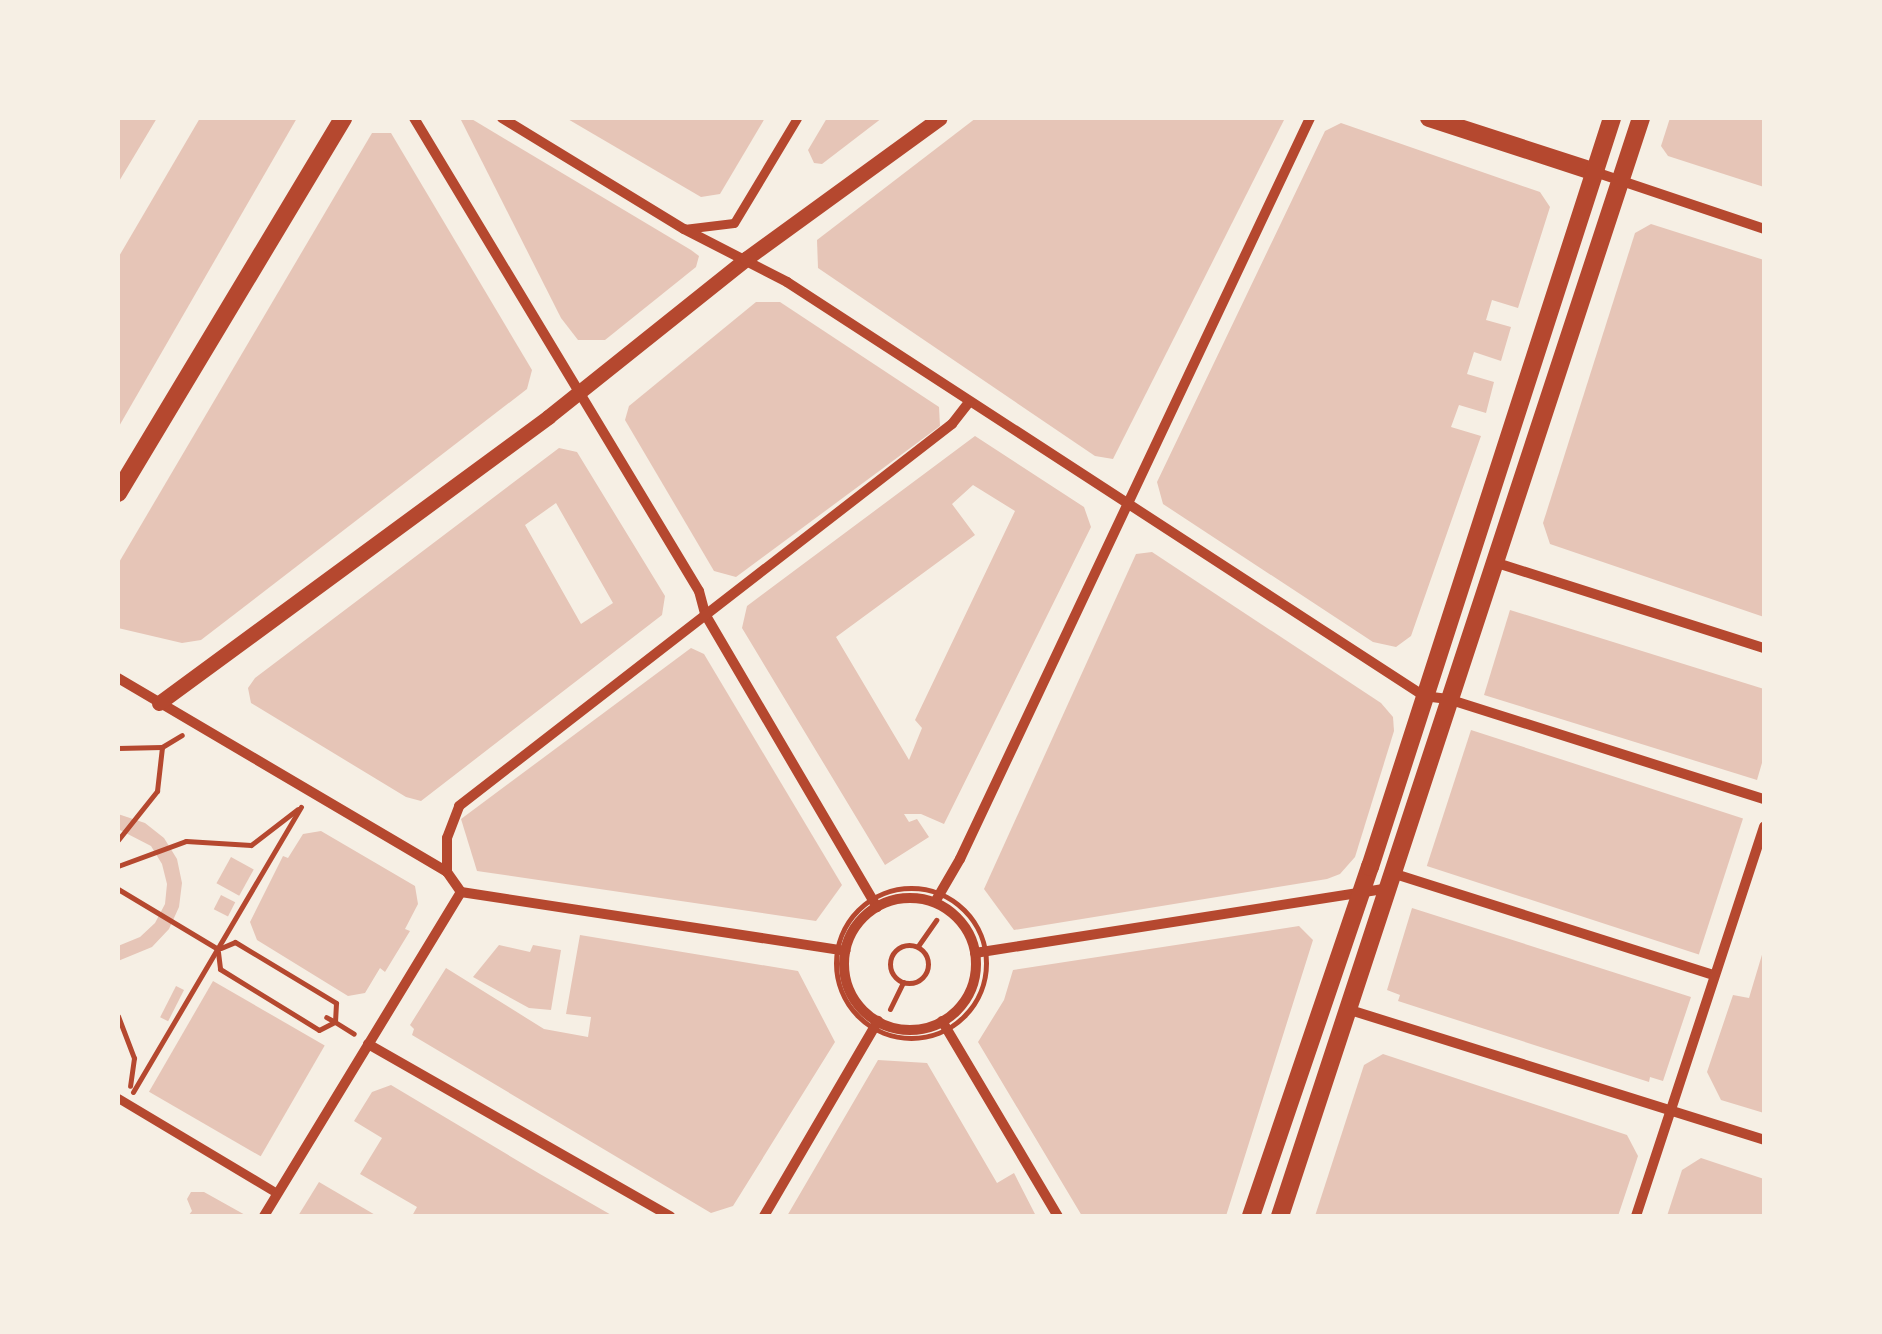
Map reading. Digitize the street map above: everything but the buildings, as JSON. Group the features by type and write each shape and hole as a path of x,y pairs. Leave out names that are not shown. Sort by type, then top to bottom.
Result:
{"main road":[{"path":"118,493 343,118"},
{"path":"1429,118 1594,172"},
{"path":"1251,1216 1362,892 1612,118"},
{"path":"1280,1216 1641,118"}],"street":[{"path":"414,118 700,590 705,614 874,903"},
{"path":"502,118 684,229 747,258 1424,696 1448,699 1764,800"},
{"path":"684,229 734,223 797,118"},
{"path":"160,703 579,392 747,258 940,118"},
{"path":"937,898 960,859 1310,118"},
{"path":"1594,172 1764,229"},
{"path":"447,872 447,838 458,806 952,424 969,402"},
{"path":"1493,562 1764,648"},
{"path":"118,678 447,872 461,892 841,950"},
{"path":"1636,1216 1764,826"},
{"path":"980,952 1362,892 1388,881 1714,975"},
{"path":"264,1216 461,892"},
{"path":"937,898 957,917 980,952 969,992 944,1025 916,1030 876,1025 850,991 841,950 874,903 937,898"},
{"path":"1347,1009 1764,1140"},
{"path":"764,1216 876,1025"},
{"path":"944,1025 1058,1216"},
{"path":"368,1044 670,1216"},
{"path":"122,1101 277,1194"}],"path":[{"path":"118,748 162,748 181,737 191,722"},
{"path":"118,840 157,791 162,748"},
{"path":"118,866 186,842 251,845 301,807 122,1101"},
{"path":"118,889 218,949"},
{"path":"896,889 937,898 966,912 980,952 981,989 972,1006 944,1025 914,1038 876,1025 854,1012 841,990 841,950 850,918 896,889"},
{"path":"918,946 936,920"},
{"path":"218,949 236,942 336,1004 336,1022"},
{"path":"906,944 918,946 926,955 928,968 921,979 903,982 893,974 891,956 906,944"},
{"path":"218,949 220,969 319,1030 336,1022"},
{"path":"890,1009 903,982"},
{"path":"118,1016 134,1058 122,1101"},
{"path":"326,1017 368,1044"}]}
